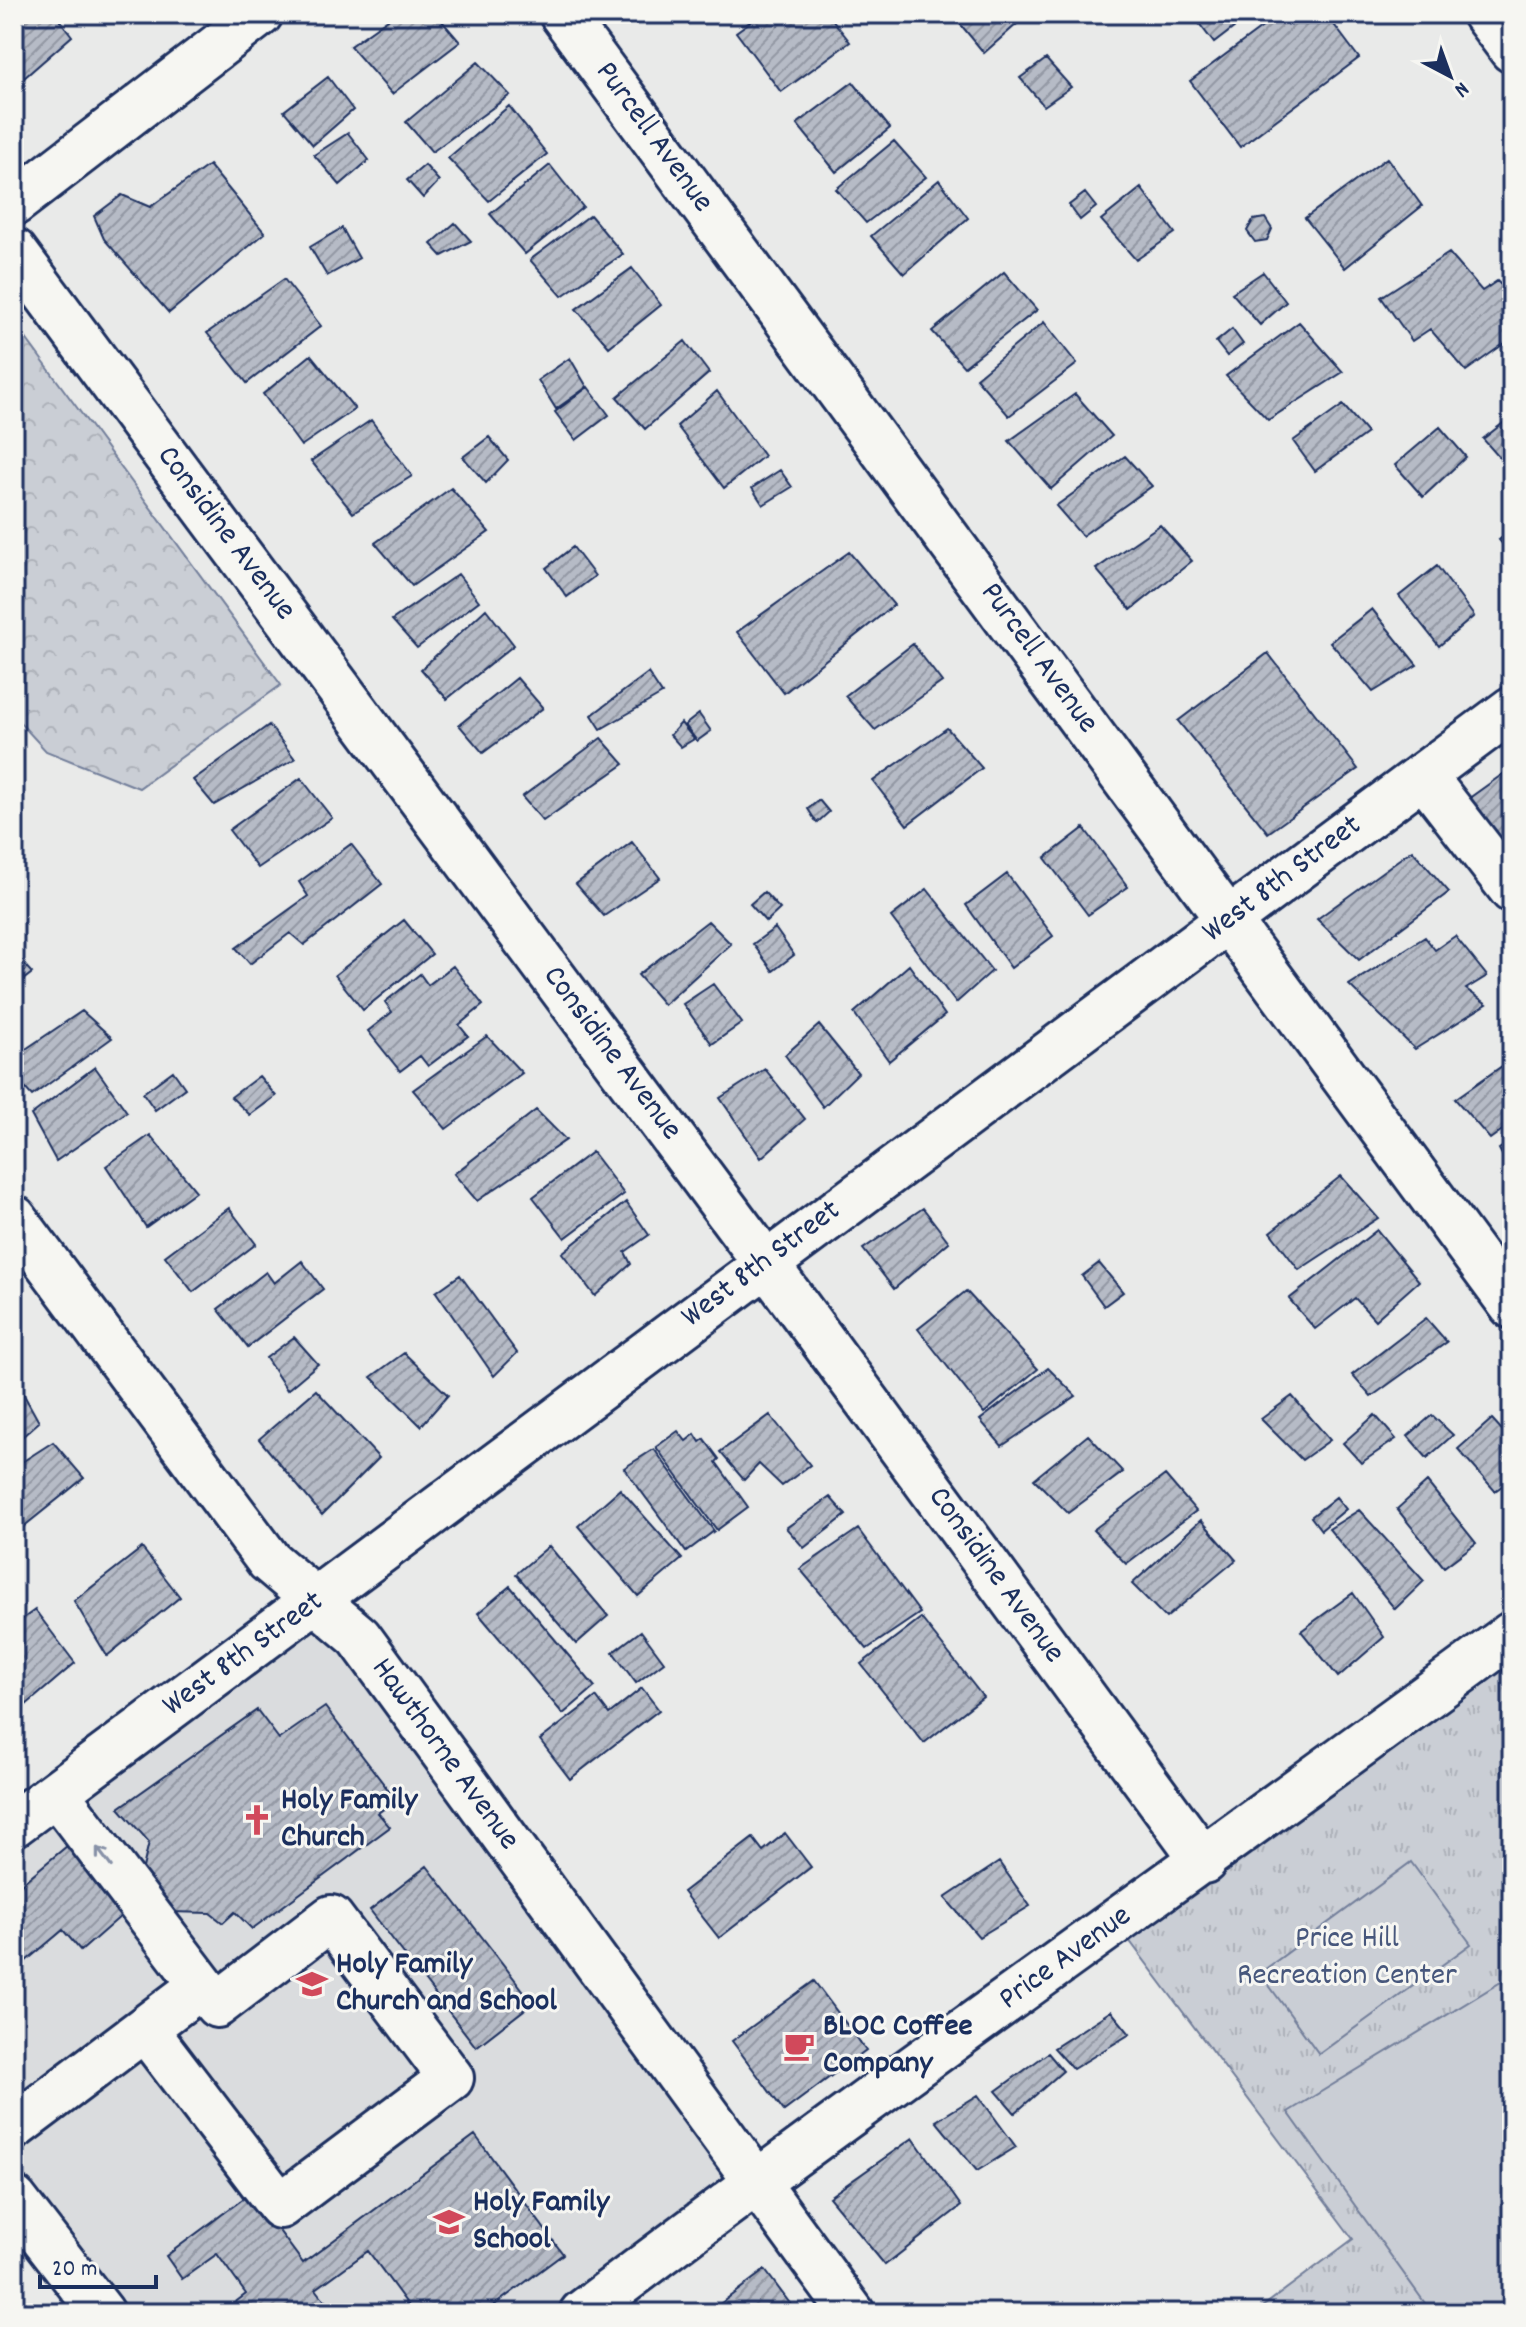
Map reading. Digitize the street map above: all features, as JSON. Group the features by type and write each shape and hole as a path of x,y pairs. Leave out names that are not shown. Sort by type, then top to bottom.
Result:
{"street":[{"path":"14,203 260,14"},
{"name":"Purcell Avenue","path":"562,14 1512,1306"},
{"path":"1485,14 1512,50"},
{"name":"Considine Avenue","path":"14,251 765,1262 1204,1861"},
{"name":"West 8th Street","path":"14,1824 319,1600 765,1262 1512,709"},
{"path":"1423,775 1512,890"},
{"name":"Hawthorne Avenue","path":"14,1218 269,1561 319,1600 359,1637 852,2313"},
{"name":"Price Avenue","path":"582,2313 755,2182 1204,1861 1512,1634"},
{"path":"56,1793 217,2005 331,1918 451,2078 280,2206 145,2029"},
{"path":"14,2127 201,1986"},
{"path":"14,2199 102,2313"}],"shaded area":[{"name":"Holy Family Church and School","path":"319,1600 755,2182 582,2313 102,2313 14,2199 14,1824"}],"green space":[{"path":"14,322 281,685 139,788 46,751 14,716"},
{"name":"Price Hill Recreation Center","path":"1512,1634 1512,2313 1254,2313 1353,2239 1117,1924"},
{"path":"1411,1862 1471,1944 1319,2054 1260,1973"},
{"path":"1512,1979 1512,2313 1432,2313 1288,2112 1501,1982"}],"building":[{"path":"14,14 55,14 72,36 24,78 14,66"},
{"path":"395,14 436,14 460,42 392,94 350,46"},
{"path":"761,14 828,14 850,42 781,92 736,32"},
{"path":"952,14 1011,14 1018,23 984,53"},
{"path":"1192,14 1252,14 1214,43"},
{"path":"1280,14 1326,14 1359,58 1240,147 1190,81"},
{"path":"1046,59 1071,87 1044,106 1020,78"},
{"path":"478,62 510,95 432,152 406,122"},
{"path":"328,77 353,110 313,145 284,111"},
{"path":"853,82 890,128 836,172 797,124"},
{"path":"509,106 547,154 489,201 448,158"},
{"path":"348,133 369,160 340,185 314,155"},
{"path":"894,141 926,177 866,223 836,189"},
{"path":"1387,158 1422,206 1345,268 1305,218"},
{"path":"209,165 265,233 169,313 104,239 94,216 122,195 150,207"},
{"path":"425,165 439,181 423,198 407,180"},
{"path":"550,165 583,207 525,254 490,214"},
{"path":"939,180 968,218 904,274 871,236"},
{"path":"1141,188 1175,233 1136,260 1101,220"},
{"path":"1085,193 1096,207 1080,220 1069,205"},
{"path":"590,215 623,254 562,296 530,260"},
{"path":"1265,218 1272,229 1267,240 1255,242 1247,231 1253,220"},
{"path":"455,223 471,241 442,256 431,244"},
{"path":"342,228 359,258 327,276 310,247"},
{"path":"1449,253 1482,291 1497,281 1512,296 1512,338 1466,371 1430,329 1412,341 1381,297"},
{"path":"632,268 661,305 609,347 576,309"},
{"path":"1004,272 1037,310 964,367 932,331"},
{"path":"1263,272 1286,302 1260,325 1232,293"},
{"path":"284,279 321,326 247,383 207,333"},
{"path":"1044,322 1077,364 1009,416 976,378"},
{"path":"1299,322 1343,372 1268,420 1226,376"},
{"path":"1232,329 1243,344 1227,356 1216,342"},
{"path":"685,341 709,373 645,429 617,397"},
{"path":"311,355 355,409 301,446 263,394"},
{"path":"570,358 587,387 556,409 538,380"},
{"path":"588,387 609,415 576,440 555,412"},
{"path":"717,391 764,456 724,488 677,426"},
{"path":"1075,394 1112,436 1051,489 1009,441"},
{"path":"1343,405 1367,433 1315,471 1293,441"},
{"path":"1512,416 1512,472 1483,439"},
{"path":"371,420 412,476 353,513 311,461"},
{"path":"1440,427 1466,457 1423,497 1395,465"},
{"path":"489,437 508,460 486,483 463,457"},
{"path":"1125,456 1152,486 1082,536 1056,506"},
{"path":"780,470 792,487 763,505 752,488"},
{"path":"451,488 489,532 412,586 375,543"},
{"path":"1160,525 1192,561 1131,610 1096,569"},
{"path":"1512,529 1512,556 1499,540"},
{"path":"573,547 595,576 567,597 546,568"},
{"path":"849,552 894,605 784,693 737,632"},
{"path":"1437,566 1474,616 1439,646 1399,596"},
{"path":"458,574 479,601 417,648 392,620"},
{"path":"486,609 514,645 447,699 421,669"},
{"path":"1372,609 1417,665 1373,692 1330,642"},
{"path":"913,644 942,682 875,730 845,696"},
{"path":"1268,653 1358,769 1268,833 1178,721"},
{"path":"648,673 662,694 601,729 592,715"},
{"path":"517,678 543,708 483,753 459,725"},
{"path":"699,714 711,731 697,741 685,725"},
{"path":"681,723 694,739 681,747 670,735"},
{"path":"269,725 295,759 214,805 193,780"},
{"path":"947,728 982,768 907,825 873,781"},
{"path":"601,738 624,764 543,821 522,797"},
{"path":"1507,771 1512,777 1512,872 1461,804"},
{"path":"301,778 332,818 258,868 229,830"},
{"path":"819,800 829,812 817,823 808,809"},
{"path":"1084,828 1128,887 1088,915 1045,858"},
{"path":"632,842 660,878 604,916 576,884"},
{"path":"351,844 382,884 304,945 290,933 250,964 236,948 308,896 299,882"},
{"path":"1412,850 1449,892 1359,960 1317,919"},
{"path":"1007,874 1053,936 1011,968 966,905"},
{"path":"927,889 992,971 956,1003 891,917"},
{"path":"764,892 780,909 766,922 750,904"},
{"path":"404,920 432,954 363,1010 335,975"},
{"path":"708,921 731,944 664,1005 638,975"},
{"path":"775,928 794,955 773,971 753,944"},
{"path":"1455,936 1487,976 1466,989 1487,1004 1415,1049 1349,985 1425,937 1435,950"},
{"path":"14,953 32,973 14,987"},
{"path":"909,965 945,1015 889,1061 854,1013"},
{"path":"453,966 483,1005 459,1025 468,1036 428,1066 420,1056 400,1071 368,1031 392,1012 385,1002 420,974 428,985"},
{"path":"713,984 742,1023 712,1044 683,1004"},
{"path":"82,1011 112,1038 32,1096 14,1076 14,1057"},
{"path":"819,1025 858,1073 823,1107 785,1055"},
{"path":"487,1036 522,1073 446,1129 413,1090"},
{"path":"1512,1059 1512,1123 1490,1139 1455,1099"},
{"path":"95,1067 127,1112 56,1161 31,1115"},
{"path":"765,1069 805,1119 761,1158 720,1098"},
{"path":"173,1071 185,1088 155,1110 143,1093"},
{"path":"259,1076 276,1096 250,1115 231,1097"},
{"path":"536,1110 566,1140 477,1201 454,1174"},
{"path":"150,1135 196,1191 146,1227 106,1166"},
{"path":"1512,1140 1512,1174 1499,1149"},
{"path":"592,1152 624,1194 565,1238 533,1197"},
{"path":"1341,1176 1378,1218 1299,1270 1270,1232"},
{"path":"626,1202 649,1235 625,1252 631,1264 595,1296 562,1253"},
{"path":"229,1208 256,1244 193,1292 165,1256"},
{"path":"923,1208 949,1242 894,1289 863,1249"},
{"path":"1377,1230 1419,1281 1375,1320 1355,1298 1315,1329 1289,1299"},
{"path":"302,1261 323,1289 248,1347 218,1309 266,1272 274,1283"},
{"path":"1099,1263 1123,1292 1104,1306 1082,1276"},
{"path":"460,1275 517,1353 494,1376 436,1292"},
{"path":"966,1291 1038,1369 984,1413 918,1329"},
{"path":"1426,1318 1447,1342 1371,1397 1352,1375"},
{"path":"294,1337 318,1364 287,1390 266,1358"},
{"path":"404,1353 448,1395 421,1426 371,1377"},
{"path":"1048,1368 1076,1396 1002,1446 980,1420"},
{"path":"14,1377 39,1422 14,1444"},
{"path":"316,1390 379,1458 322,1515 259,1439"},
{"path":"1292,1396 1330,1440 1302,1460 1261,1419"},
{"path":"770,1415 810,1465 782,1486 759,1464 744,1480 720,1452"},
{"path":"1375,1415 1396,1439 1361,1463 1343,1443"},
{"path":"1432,1415 1453,1435 1427,1458 1408,1436"},
{"path":"1492,1419 1512,1441 1512,1479 1495,1491 1458,1449"},
{"path":"678,1431 686,1441 695,1434 700,1442 704,1439 719,1459 716,1462 748,1507 717,1530 656,1447"},
{"path":"1088,1435 1123,1472 1068,1513 1034,1479"},
{"path":"53,1442 84,1478 23,1527 14,1515 14,1467"},
{"path":"654,1449 714,1531 686,1552 624,1468"},
{"path":"1165,1475 1196,1511 1126,1564 1093,1530"},
{"path":"1427,1482 1476,1543 1444,1567 1397,1509"},
{"path":"620,1489 682,1559 638,1596 578,1526"},
{"path":"830,1497 846,1515 804,1548 786,1528"},
{"path":"1336,1497 1346,1509 1321,1530 1311,1517"},
{"path":"1359,1510 1424,1581 1395,1609 1329,1529"},
{"path":"1201,1520 1236,1560 1166,1618 1132,1584"},
{"path":"858,1529 920,1613 867,1649 800,1569"},
{"path":"549,1546 608,1616 576,1644 516,1574"},
{"path":"142,1548 180,1597 107,1656 74,1601"},
{"path":"510,1586 595,1687 563,1714 478,1613"},
{"path":"1353,1593 1384,1637 1338,1677 1301,1631"},
{"path":"35,1610 75,1663 26,1705 14,1687 14,1625"},
{"path":"921,1618 983,1697 924,1743 861,1664"},
{"path":"641,1631 664,1662 636,1683 613,1652"},
{"path":"642,1688 659,1710 570,1779 540,1740 596,1697 609,1714"},
{"name":"Holy Family Church","path":"325,1707 396,1800 378,1813 390,1827 252,1929 235,1912 223,1923 210,1913 170,1912 153,1896 143,1868 149,1842 119,1808 257,1710 279,1739"},
{"path":"785,1833 811,1867 719,1938 683,1892 753,1838 763,1851"},
{"path":"73,1841 129,1909 81,1951 63,1930 14,1971 14,1890"},
{"path":"999,1862 1030,1906 979,1937 945,1898"},
{"path":"427,1866 533,2003 476,2047 370,1910"},
{"name":"BLOC Coffee Company","path":"814,1981 866,2050 784,2111 732,2041"},
{"path":"1111,2011 1130,2034 1073,2069 1054,2048"},
{"path":"1048,2053 1063,2071 1015,2113 996,2091"},
{"path":"978,2095 1016,2147 977,2171 936,2121"},
{"name":"Holy Family School","path":"475,2135 563,2254 484,2313 414,2313 368,2251 316,2289 334,2313 221,2313 246,2294 217,2254 182,2279 166,2256 251,2193 303,2263"},
{"path":"913,2138 961,2206 885,2265 829,2197"},
{"path":"765,2270 797,2313 708,2313"}],"place":[{"name":"Holy Family Church","path":"257,1820"},
{"name":"Holy Family Church and School","path":"312,1984"},
{"name":"BLOC Coffee Company","path":"799,2046"},
{"name":"Holy Family School","path":"449,2222"}]}
